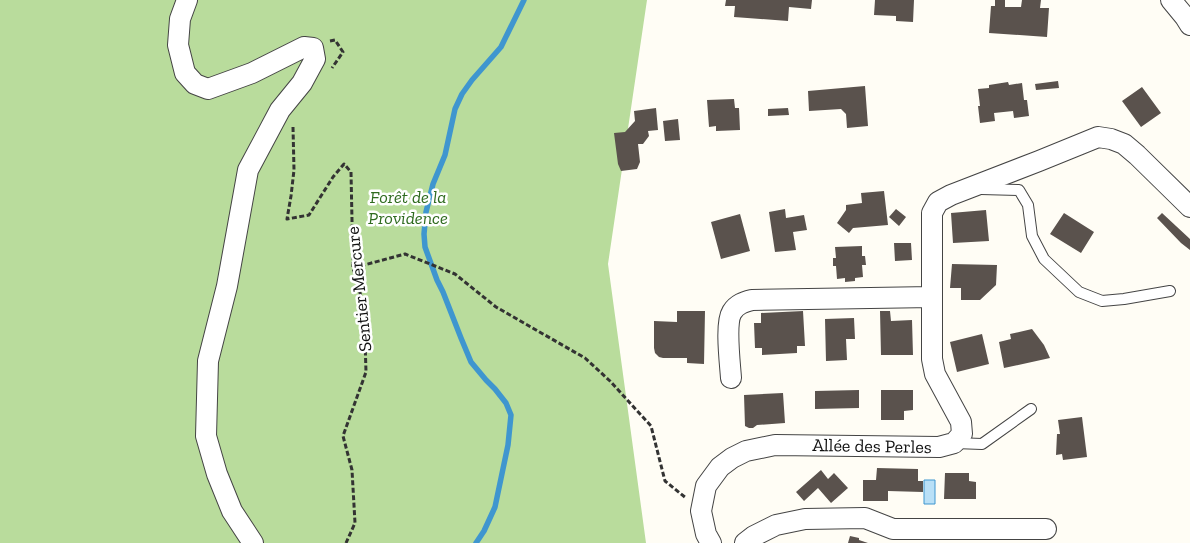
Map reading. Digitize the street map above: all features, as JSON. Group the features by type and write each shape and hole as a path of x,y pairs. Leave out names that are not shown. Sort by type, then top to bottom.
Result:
{"street":[{"path":"187,0 180,19 178,45 185,73 194,84 208,89 252,73 304,47 313,48 315,58 302,83 280,110 248,170 227,286 208,362 206,436 217,474 232,511 253,543"},
{"path":"1171,0 1190,25"},
{"name":"Allée des Perles","path":"711,543 706,534 701,511 706,486 720,467 746,451 775,445 939,447 954,443 962,434 961,422 935,374 932,359 932,213 938,202 950,195 1098,137 1111,138 1124,144 1190,207"},
{"path":"731,378 729,319 732,311 740,303 752,300 932,297"},
{"path":"745,543 754,536 776,525 805,519 865,518 893,529 1046,529"}],"lane":[{"path":"968,188 1018,190 1028,205 1032,236 1044,259 1079,292 1102,301 1124,300 1170,291"},
{"path":"954,443 982,444 1031,410"}],"path":[{"path":"313,48 335,40 343,52 332,68"},
{"name":"Sentier Mercure","path":"293,124 294,170 287,219 309,215 333,177 344,164 351,172 353,268 364,307 366,372 344,436 352,470 354,523 346,543"},
{"path":"353,268 405,254 455,274 496,307 585,358 610,381 651,426 665,481 701,511"}],"green space":[{"name":"Forêt de la Providence","path":"0,0 647,0 608,264 646,543 0,543"}],"water":[{"path":"924,480 935,480 935,504 924,504"}],"building":[{"path":"726,0 812,0 811,9 789,7 788,21 734,17 735,6 725,6"},
{"path":"875,0 914,0 913,22 896,21 896,16 874,15"},
{"path":"995,0 1005,0 1005,7 1021,7 1022,0 1041,0 1040,8 1049,8 1047,37 989,33 991,6 995,6"},
{"path":"1058,81 1059,88 1036,90 1035,84"},
{"path":"1008,82 1009,85 1022,83 1024,100 1027,100 1029,116 1014,118 1013,111 994,113 995,121 980,123 978,89 989,88 989,85"},
{"path":"865,86 868,126 847,128 846,114 841,109 809,111 808,91"},
{"path":"1142,87 1161,113 1141,127 1122,101"},
{"path":"734,99 735,108 739,108 740,130 716,131 716,126 709,127 707,100"},
{"path":"656,108 658,130 648,131 649,136 643,144 638,144 640,162 637,169 621,171 618,164 614,133 625,132 635,121 634,111"},
{"path":"788,108 789,115 768,116 768,109"},
{"path":"678,119 680,140 665,141 663,121"},
{"path":"884,191 888,225 853,228 849,233 837,223 846,210 846,205 862,203 861,193"},
{"path":"785,209 786,218 804,215 807,230 793,232 796,250 775,252 769,212"},
{"path":"896,209 906,217 899,226 889,217"},
{"path":"986,210 989,241 953,243 951,213"},
{"path":"1064,213 1094,232 1081,253 1050,234"},
{"path":"1162,213 1190,239 1190,250 1157,218"},
{"path":"740,214 750,251 721,259 711,222"},
{"path":"894,243 911,243 912,260 895,261"},
{"path":"862,246 862,256 865,256 866,265 862,265 863,277 855,278 855,281 845,282 845,278 837,279 836,266 833,266 833,258 836,258 835,247"},
{"path":"952,264 997,265 996,285 980,300 961,300 961,288 950,288"},
{"path":"677,311 705,311 704,364 687,363 687,358 663,358 655,353 654,321 677,322"},
{"path":"803,311 805,346 797,346 797,353 762,355 762,348 755,348 754,323 761,323 761,313"},
{"path":"880,311 890,311 891,321 912,320 913,355 881,355"},
{"path":"854,318 855,339 846,339 847,360 826,361 825,319"},
{"path":"1032,329 1044,345 1050,358 1004,368 999,342 1011,339 1010,334"},
{"path":"982,334 989,364 957,372 950,342"},
{"path":"859,390 859,408 815,409 815,391"},
{"path":"881,390 913,390 913,410 904,411 904,420 881,420"},
{"path":"783,393 785,423 757,425 753,428 745,426 744,395"},
{"path":"1082,417 1087,457 1063,460 1062,454 1056,455 1057,434 1060,434 1058,420"},
{"path":"877,468 918,469 918,481 923,481 923,492 888,491 888,501 863,501 863,480 876,480"},
{"path":"821,470 828,479 834,473 848,488 831,503 818,488 804,501 796,492"},
{"path":"945,473 969,473 969,481 976,482 976,499 944,499"},
{"path":"850,536 859,538 859,540 868,543 848,543"}],"waterway":[{"path":"476,543 495,507 508,445 511,415 506,403 471,362 437,280 425,247 424,234 426,212 433,184 445,155 455,109 462,94 472,80 501,47 524,0"}]}
